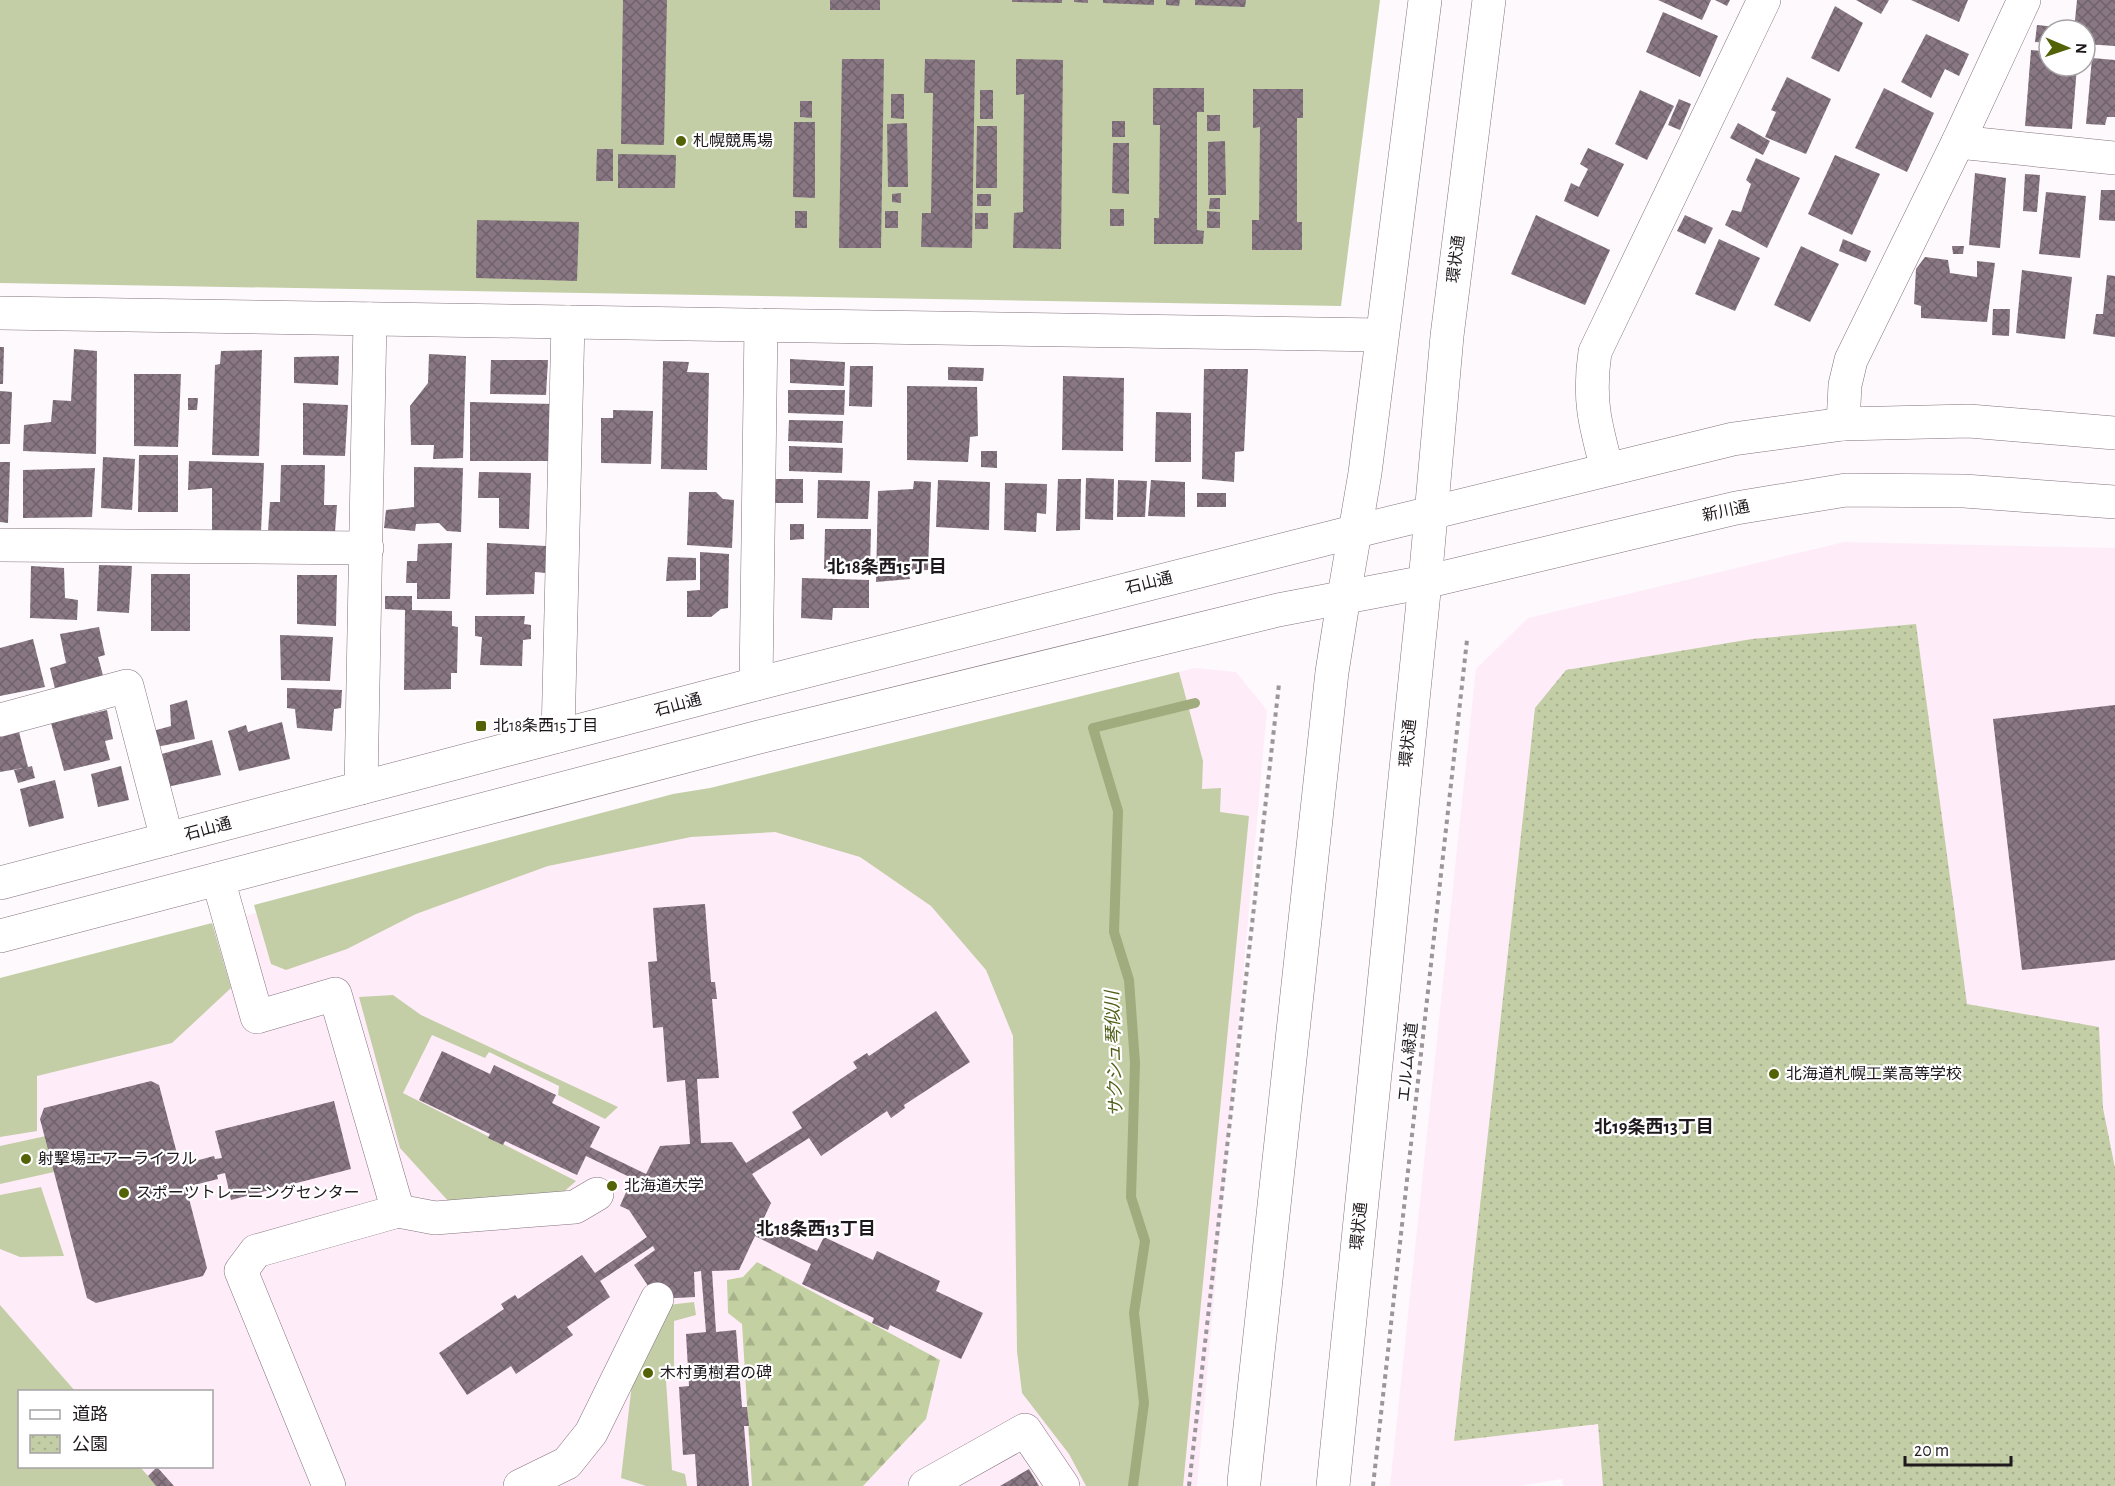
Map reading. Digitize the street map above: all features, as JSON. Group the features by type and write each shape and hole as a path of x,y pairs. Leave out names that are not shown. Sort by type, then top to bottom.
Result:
{"street":[{"path":"1244,1482 1332,672 1357,531 1425,0"},
{"name":"環状通","path":"1333,1486 1425,582 1447,336 1489,0"},
{"path":"1607,469 1591,407 1590,382 1595,352 1764,0"},
{"path":"1843,424 1845,385 1851,360 1958,142 2024,0"},
{"path":"1958,142 2115,158"},
{"path":"0,313 1381,335"},
{"path":"361,788 370,319"},
{"path":"558,736 568,322"},
{"path":"756,684 761,325"},
{"path":"1357,531 1733,439 1843,424 1969,421 2115,433"},
{"name":"新川通","path":"1344,596 1425,582 1736,508 1846,490 1964,491 2115,502"},
{"name":"石山通","path":"0,883 756,684 1357,531"},
{"path":"0,544 367,548"},
{"path":"0,936 759,737 1344,596"},
{"path":"0,720 127,686 167,839"},
{"path":"218,879 258,1017 335,994 398,1211"},
{"path":"329,1486 241,1271 256,1251 398,1211 435,1218 575,1207 597,1194"},
{"path":"520,1486 559,1474 591,1433 657,1299"},
{"path":"925,1486 1025,1430 1063,1486"}],"path":[{"name":"エルム緑道","path":"1373,1486 1467,640"},
{"path":"1189,1486 1279,684"}],"shaded area":[{"name":"北海道札幌工業高等学校","path":"1844,542 2115,548 2115,1486 1563,1486 1562,1479 1519,1486 1390,1486 1476,669 1528,618"},
{"name":"北海道大学","path":"1194,668 1236,672 1267,710 1197,1486 0,1486 0,980"}],"green space":[{"name":"札幌競馬場","path":"0,0 1380,0 1341,306 0,283"},
{"name":"北海道札幌工業高等学校","path":"1916,624 1967,1004 2099,1027 2103,1108 2115,1168 2115,1486 1603,1486 1598,1424 1454,1441 1535,708 1566,670 1752,639"},
{"path":"1179,672 1203,761 1202,789 1221,788 1220,812 1249,816 1183,1486 1086,1486 1069,1454 1022,1393 1017,1351 1013,1036 986,970 931,906 860,857 775,832 691,837 548,866 416,914 347,949 286,970 271,964 254,905 673,794 710,788"},
{"path":"212,923 231,988 172,1043 37,1076 37,1131 0,1137 0,978"},
{"path":"393,995 421,1015 618,1107 605,1119 558,1095 559,1086 489,1052 485,1058 432,1035 403,1093 576,1181 559,1196 450,1203 400,1148 359,997"},
{"name":"射撃場エアーライフル","path":"46,1136 54,1172 0,1184 0,1146"},
{"path":"41,1187 64,1256 20,1257 0,1249 0,1195"},
{"path":"757,1262 940,1360 926,1419 863,1486 752,1486 742,1324 728,1313 727,1280 743,1277"},
{"path":"694,1302 696,1315 674,1321 674,1372 666,1380 672,1470 685,1474 687,1486 646,1486 621,1478 634,1366 659,1306"},
{"path":"0,1305 74,1390 18,1390 18,1468 141,1468 157,1486 0,1486"}],"building":[{"path":"623,0 667,0 664,145 621,144"},
{"path":"830,0 880,0 880,10 830,10"},
{"path":"1012,0 1062,0 1062,3 1012,2"},
{"path":"1074,0 1088,0 1088,3 1074,2"},
{"path":"1103,0 1154,0 1154,5 1103,3"},
{"path":"1166,0 1180,0 1179,6 1166,5"},
{"path":"1195,0 1246,0 1245,7 1195,5"},
{"path":"1658,0 1711,0 1702,20"},
{"path":"1715,0 1730,0 1727,6"},
{"path":"1856,0 1889,0 1881,14"},
{"path":"1911,0 1968,0 1959,22"},
{"path":"2077,0 2115,0 2115,46 2097,45 2097,18 2075,18"},
{"path":"1835,6 1863,23 1839,72 1811,58"},
{"path":"1663,12 1718,36 1700,77 1646,52"},
{"path":"1926,34 1969,54 1959,76 1945,69 1931,98 1901,82"},
{"path":"2031,50 2037,51 2037,78 2076,78 2072,129 2025,126"},
{"path":"2097,58 2115,60 2115,117 2107,117 2105,125 2086,124 2090,78 2097,78"},
{"path":"842,59 884,59 881,248 839,248"},
{"path":"925,59 975,60 972,248 921,247 922,213 931,213 933,93 924,93"},
{"path":"1016,59 1063,60 1061,249 1013,248 1014,213 1023,212 1024,94 1016,95"},
{"path":"1787,77 1831,99 1806,154 1765,137 1776,112 1771,110"},
{"path":"1153,88 1204,88 1204,112 1197,112 1197,230 1204,231 1203,244 1154,244 1154,218 1159,218 1160,125 1153,125"},
{"path":"1884,88 1934,113 1907,172 1855,148"},
{"path":"1253,89 1303,89 1303,118 1297,118 1297,222 1302,222 1302,250 1252,250 1252,220 1259,220 1260,127 1253,128"},
{"path":"980,90 993,90 993,119 980,119"},
{"path":"1640,90 1674,106 1647,160 1615,144"},
{"path":"891,94 904,94 904,119 891,118"},
{"path":"1679,99 1691,104 1680,130 1668,125"},
{"path":"800,101 812,101 812,118 800,117"},
{"path":"1207,115 1220,115 1220,131 1207,131"},
{"path":"1112,121 1125,121 1125,137 1112,137"},
{"path":"794,122 815,122 815,198 793,197"},
{"path":"907,123 908,187 888,187 887,124"},
{"path":"1738,123 1770,141 1763,155 1730,138"},
{"path":"977,126 997,126 997,188 976,188"},
{"path":"1225,141 1226,195 1208,195 1208,142"},
{"path":"1113,143 1129,143 1129,194 1112,193"},
{"path":"1588,148 1624,164 1598,217 1564,201 1571,183 1579,187 1588,169 1580,164"},
{"path":"597,149 613,149 613,181 596,181"},
{"path":"618,154 676,155 675,188 618,188"},
{"path":"1835,155 1880,174 1852,235 1808,214"},
{"path":"1756,158 1800,178 1767,248 1725,225 1732,210 1741,212 1751,184 1746,180"},
{"path":"1975,173 2006,178 2000,248 1969,245"},
{"path":"2025,174 2040,175 2037,212 2023,211"},
{"path":"2101,190 2115,190 2115,221 2099,220"},
{"path":"2046,192 2086,196 2080,258 2039,254"},
{"path":"901,193 901,203 892,202 892,194"},
{"path":"977,194 991,194 991,206 977,206"},
{"path":"1210,198 1220,198 1220,209 1209,209"},
{"path":"1110,209 1124,209 1124,226 1110,226"},
{"path":"795,211 807,211 807,228 795,228"},
{"path":"885,211 898,211 898,228 885,228"},
{"path":"1207,211 1220,212 1220,228 1207,228"},
{"path":"975,213 988,213 988,229 975,229"},
{"path":"1536,215 1610,250 1585,305 1511,274"},
{"path":"1685,215 1713,228 1705,244 1677,231"},
{"path":"477,220 579,222 577,281 476,278"},
{"path":"1719,239 1760,258 1735,311 1695,294"},
{"path":"1843,239 1871,251 1866,262 1839,251"},
{"path":"1801,246 1839,264 1810,322 1774,305"},
{"path":"1952,246 1964,246 1963,254 1953,254"},
{"path":"1925,257 1948,260 1950,273 1977,277 1977,261 1995,263 1987,322 1921,318 1921,306 1914,304 1916,269"},
{"path":"2022,270 2072,277 2065,339 2016,333"},
{"path":"2107,275 2115,276 2115,337 2093,334 2096,314 2103,314"},
{"path":"1993,309 2010,309 2009,336 1992,335"},
{"path":"0,347 4,347 3,384 0,384"},
{"path":"74,349 97,351 96,454 23,451 24,425 51,422 53,400 71,401"},
{"path":"262,350 259,456 212,455 215,365 220,364 221,351"},
{"path":"429,354 466,356 463,458 433,459 434,445 411,445 410,406 428,383"},
{"path":"339,356 338,385 294,383 294,357"},
{"path":"790,359 845,362 844,386 790,383"},
{"path":"491,360 548,360 546,395 490,394"},
{"path":"663,361 689,362 687,372 709,373 707,470 661,469"},
{"path":"850,366 873,366 872,407 849,406"},
{"path":"948,367 984,368 983,381 948,380"},
{"path":"1204,369 1248,369 1244,451 1235,452 1234,482 1202,479"},
{"path":"134,374 181,374 178,447 134,446"},
{"path":"1063,376 1124,378 1123,451 1062,450"},
{"path":"907,386 977,387 978,436 970,437 968,462 907,460"},
{"path":"788,390 845,390 844,415 788,413"},
{"path":"0,391 12,392 10,444 0,444"},
{"path":"188,398 198,398 197,410 188,410"},
{"path":"470,402 554,404 551,461 470,461"},
{"path":"303,403 348,405 345,456 303,455"},
{"path":"613,410 653,411 651,464 601,463 601,418 613,418"},
{"path":"1156,412 1191,413 1191,462 1155,462"},
{"path":"789,420 843,421 842,443 788,441"},
{"path":"789,446 843,448 842,473 789,471"},
{"path":"981,451 997,451 997,468 981,467"},
{"path":"139,455 178,455 178,512 138,512"},
{"path":"103,457 135,459 132,510 101,508"},
{"path":"189,461 264,463 261,532 212,530 212,488 188,490"},
{"path":"0,462 10,462 8,523 0,522"},
{"path":"281,465 325,465 324,505 337,505 335,532 268,531 270,502 280,502"},
{"path":"414,467 463,468 461,532 447,531 439,523 416,524 415,531 384,528 386,510 414,507"},
{"path":"95,468 92,517 23,518 23,470"},
{"path":"479,472 531,473 529,529 499,528 499,498 478,498"},
{"path":"1086,478 1114,479 1113,520 1085,519"},
{"path":"775,479 803,479 803,503 774,503"},
{"path":"1058,479 1081,479 1080,530 1056,531"},
{"path":"818,480 870,481 868,519 817,518"},
{"path":"938,480 990,482 989,530 936,527"},
{"path":"1118,480 1147,481 1145,517 1117,517"},
{"path":"1151,480 1185,482 1185,517 1148,516"},
{"path":"914,481 931,482 928,570 908,571 910,579 876,582 878,491 913,489"},
{"path":"1005,483 1047,484 1046,514 1037,513 1036,532 1004,530"},
{"path":"689,492 716,492 723,499 734,500 732,548 687,545"},
{"path":"1197,493 1226,493 1226,507 1197,507"},
{"path":"790,524 804,524 804,539 790,540"},
{"path":"825,529 871,529 870,569 824,569"},
{"path":"452,543 450,599 417,599 417,583 406,583 407,561 417,561 418,544"},
{"path":"487,543 546,546 546,573 535,572 534,594 486,595"},
{"path":"700,552 729,554 728,608 721,609 711,617 687,617 687,591 700,590"},
{"path":"668,557 696,558 696,580 666,581"},
{"path":"99,565 132,566 129,613 97,611"},
{"path":"31,566 64,568 65,598 78,600 77,620 30,618"},
{"path":"151,574 190,574 190,631 151,631"},
{"path":"297,575 337,575 336,626 297,624"},
{"path":"802,578 869,580 869,608 833,608 832,620 801,618"},
{"path":"385,596 412,596 412,610 452,611 452,626 458,627 457,673 451,673 451,689 404,690 405,610 385,609"},
{"path":"475,616 525,616 524,624 531,625 531,639 523,640 522,666 480,665 482,637 475,636"},
{"path":"99,627 105,655 98,657 104,679 55,689 50,668 66,663 60,634"},
{"path":"280,635 333,637 330,681 281,680"},
{"path":"33,639 45,687 0,696 0,648"},
{"path":"287,688 342,690 341,708 334,709 332,731 297,728 295,709 287,708"},
{"path":"187,700 195,739 152,748 149,732 171,726 170,705"},
{"path":"2115,705 2115,960 2022,970 1993,719"},
{"path":"107,710 113,739 105,741 110,760 64,771 51,723"},
{"path":"282,722 290,759 239,771 228,731 246,725 248,732"},
{"path":"19,732 28,767 32,766 35,778 18,783 14,770 23,768 0,772 0,737"},
{"path":"212,740 221,775 167,787 158,755"},
{"path":"121,766 129,800 98,807 91,774"},
{"path":"55,780 64,818 29,827 20,789"},
{"path":"705,904 711,982 715,982 717,999 712,999 719,1078 697,1079 701,1143 732,1142 746,1163 802,1128 792,1112 857,1068 853,1062 867,1053 869,1056 936,1011 970,1062 904,1105 905,1108 891,1118 887,1111 821,1156 809,1138 752,1174 771,1203 761,1224 817,1251 824,1237 873,1260 877,1251 940,1281 936,1291 983,1313 961,1359 890,1325 888,1330 872,1323 874,1318 802,1284 811,1264 755,1236 739,1270 712,1271 716,1332 736,1330 742,1407 747,1407 749,1426 744,1426 749,1486 697,1486 695,1454 683,1455 679,1387 689,1386 686,1334 706,1332 701,1271 694,1272 695,1297 657,1299 634,1265 655,1250 653,1246 600,1281 610,1297 567,1327 573,1335 516,1374 511,1366 467,1395 439,1353 504,1309 501,1304 515,1295 518,1299 582,1255 595,1273 647,1237 629,1210 620,1206 630,1183 640,1188 642,1183 586,1156 577,1175 505,1141 503,1145 488,1138 490,1134 419,1100 442,1051 490,1074 494,1065 556,1095 552,1103 600,1127 590,1147 646,1174 660,1146 690,1144 685,1080 667,1082 663,1027 653,1028 648,962 657,961 653,908"},
{"name":"スポーツトレーニングセンター","path":"151,1081 159,1085 180,1165 214,1156 215,1159 222,1158 215,1131 334,1101 351,1169 231,1200 225,1173 217,1175 218,1179 186,1187 207,1268 203,1276 96,1303 87,1298 40,1119 44,1108"},
{"path":"158,1468 174,1486 156,1486 148,1476"},
{"path":"1029,1469 1039,1486 1000,1486"}],"waterway":[{"name":"サクシュ琴似川","path":"1133,1486 1144,1403 1134,1313 1145,1241 1131,1197 1135,1063 1129,980 1114,932 1118,811 1093,728 1195,703"}],"place":[{"name":"札幌競馬場","path":"681,141"},
{"name":"北18条西15丁目","path":"481,726"},
{"name":"北海道札幌工業高等学校","path":"1774,1074"},
{"name":"射撃場エアーライフル","path":"26,1159"},
{"name":"北海道大学","path":"612,1186"},
{"name":"スポーツトレーニングセンター","path":"124,1193"},
{"name":"木村勇樹君の碑","path":"648,1373"}],"district":[{"name":"北18条西15丁目","path":"887,568"},
{"name":"北19条西13丁目","path":"1654,1128"},
{"name":"北18条西13丁目","path":"816,1230"}]}
